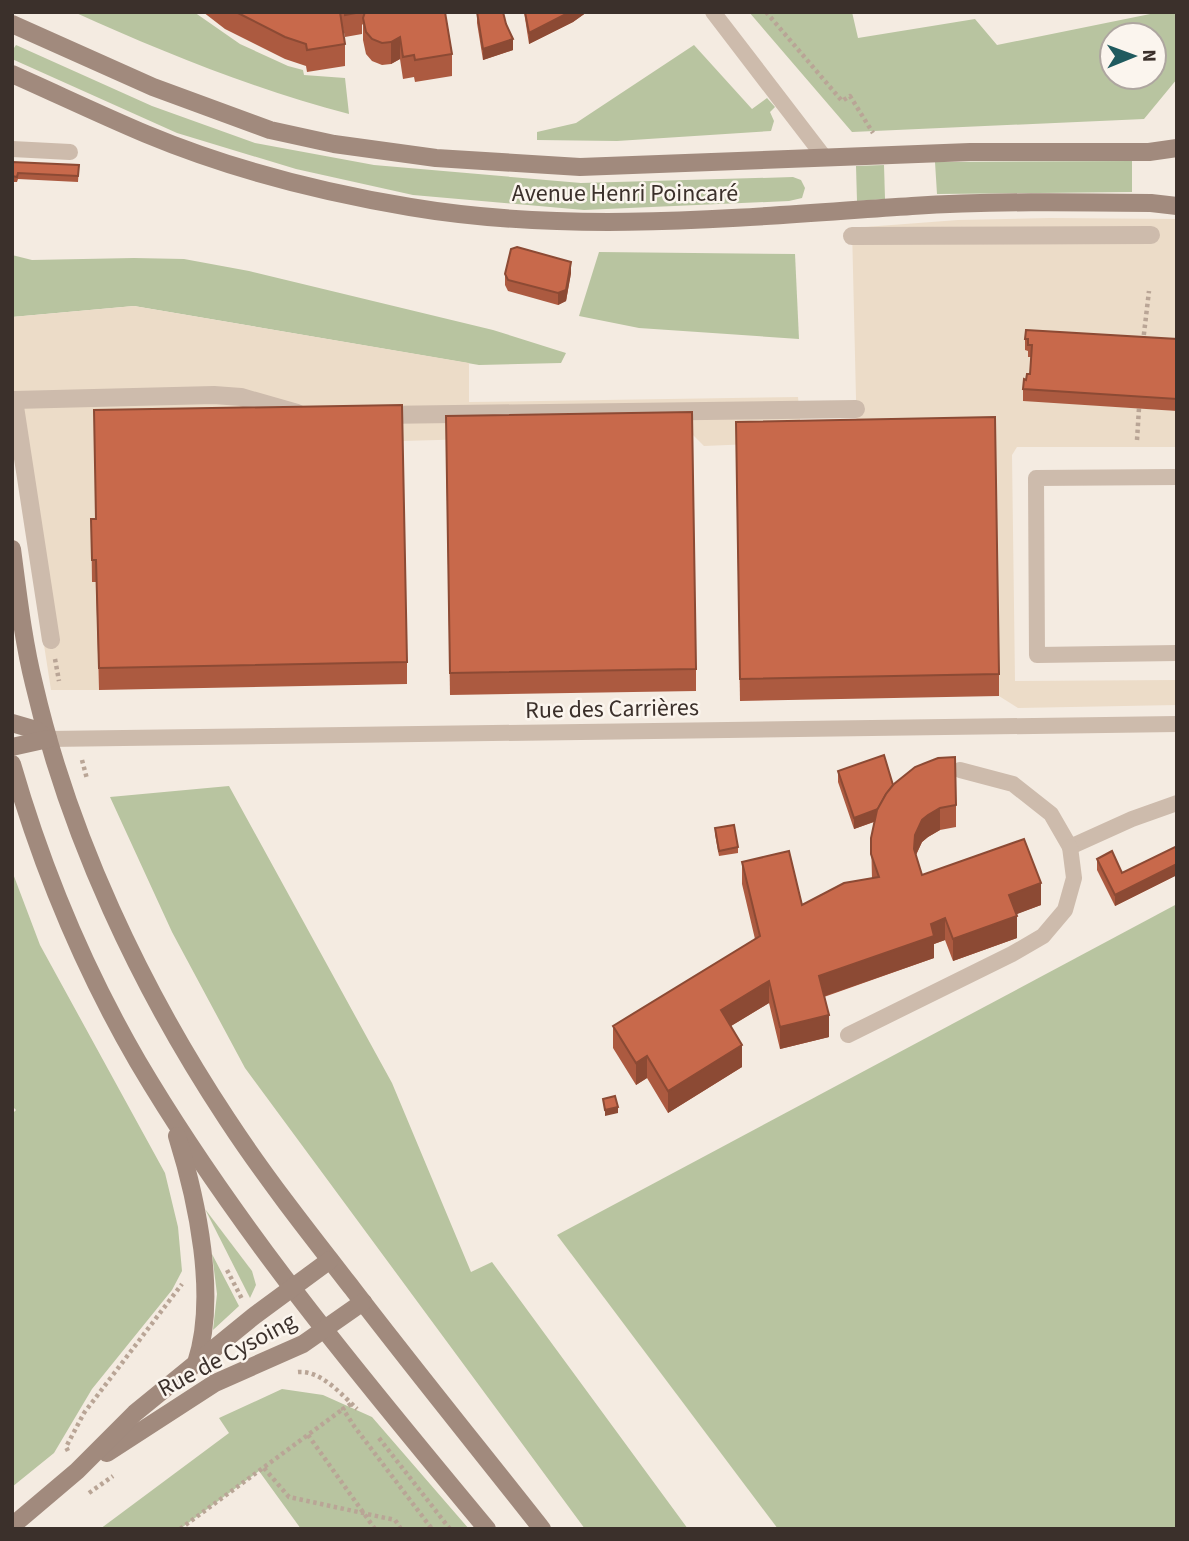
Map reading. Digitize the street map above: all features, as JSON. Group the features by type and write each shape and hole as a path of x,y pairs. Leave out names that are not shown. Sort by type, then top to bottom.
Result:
{"main road":[{"name":"Avenue Henri Poincaré","path":"12,24 153,87 270,130 334,144 436,158 580,167 971,152 1149,152 1177,148"},
{"name":"Avenue Henri Poincaré","path":"12,74 146,134 241,168 353,197 457,214 557,222 633,222 828,214 971,204 1151,203 1177,206"},
{"path":"12,549 34,686 48,739 92,862 145,978 184,1050 270,1181 542,1529"},
{"path":"12,587 21,614"},
{"path":"12,723 36,730 48,739"},
{"path":"12,747 48,739"},
{"path":"12,764 45,864 76,941 124,1037 168,1110 226,1197 293,1287 487,1529"},
{"path":"168,1110 189,1175 204,1274 205,1315 201,1349 196,1363"},
{"name":"Rue de Cysoing","path":"12,1525 77,1471 135,1413 330,1260"},
{"name":"Rue de Cysoing","path":"77,1471 215,1383 294,1349 363,1302"}],"street":[{"path":"852,236 1151,235"},
{"path":"51,639 14,400 214,395 241,397 303,415 317,415"},
{"path":"359,415 856,409"}],"lane":[{"path":"713,12 825,158"},
{"path":"12,149 70,152"},
{"path":"1177,477 1035,478 1037,654 1177,653"},
{"name":"Rue des Carrières","path":"48,739 1177,724"},
{"path":"848,1035 1012,954 1043,936 1065,910 1073,878 1070,846 1051,814 1013,784 960,770"},
{"path":"1070,846 1177,803"}],"path":[{"path":"765,12 842,101 850,96 870,131"},
{"path":"1142,348 1149,291"},
{"path":"1137,440 1139,408"},
{"path":"51,639 61,690"},
{"path":"75,738 88,783"},
{"path":"77,1471 66,1447 84,1413 182,1283"},
{"path":"297,1372 309,1371 337,1390 358,1411"},
{"path":"180,1529 351,1404"},
{"path":"344,1409 432,1529"},
{"path":"375,1432 450,1529"},
{"path":"308,1435 375,1529"},
{"path":"264,1468 289,1497 395,1520 401,1529"}],"green space":[{"path":"74,12 194,12 240,44 303,70 304,75 345,78 349,114 209,69"},
{"path":"749,12 852,12 858,38 975,19 997,45 1098,25 1098,91 1167,91 1144,119 852,132"},
{"path":"1160,12 1177,12 1177,79 1168,90 1168,21 1116,21"},
{"path":"16,45 152,106 255,143 374,165 581,183 793,177 801,180 805,188 802,198 789,201 584,210 413,195 296,169 177,133 12,59 12,51"},
{"path":"694,45 752,109 767,98 775,107 770,112 774,121 771,131 617,141 537,140 537,132 576,123"},
{"path":"1132,161 1132,192 937,194 935,162"},
{"path":"884,165 885,199 857,201 856,166"},
{"path":"599,252 795,254 799,339 639,328 579,316"},
{"path":"12,255 32,260 184,259 249,271 493,330 566,353 561,363 479,365 134,306 12,317"},
{"path":"229,786 392,1083 471,1272 492,1262 688,1529 585,1529 245,1068 172,932 110,797"},
{"path":"12,871 40,945 165,1173 178,1227 182,1271 172,1290 92,1389 54,1453 12,1487 12,1114 16,1110 12,1106"},
{"path":"1177,904 1177,1529 778,1529 557,1235"},
{"path":"205,1209 252,1271 256,1285 250,1298"},
{"path":"212,1254 239,1306 213,1330 217,1294"},
{"path":"282,1389 323,1395 372,1417 469,1529 301,1529 259,1471 180,1529 100,1529 229,1433 219,1418"}],"shaded area":[{"path":"1177,219 1177,351 1028,351 1032,357 1030,385 1023,400 1177,411 1177,447 1017,447 1012,455 1015,681 1177,680 1177,705 1018,708 999,696 995,439 857,441 852,228 958,220"},
{"path":"134,306 469,363 469,402 798,397 802,442 704,446 691,433 402,441 94,432 96,541 91,541 92,581 96,582 99,690 51,690 12,439 12,317"}],"building":[{"path":"236,12 340,12 345,44 307,50 306,44 285,37"},
{"path":"365,12 445,12 452,54 415,60 414,55 403,57 400,37 382,43 372,39 366,32 363,18"},
{"path":"477,12 503,12 513,39 483,49"},
{"path":"525,12 570,12 529,33"},
{"path":"12,162 79,165 78,176 18,173 17,177 12,176"},
{"path":"517,247 571,262 566,290 558,293 508,280 505,274 511,249"},
{"path":"1026,330 1177,339 1177,399 1023,389 1024,379 1030,374 1032,345 1028,345 1028,339 1025,339"},
{"path":"402,405 407,662 99,668 96,560 92,560 91,519 96,519 94,410"},
{"path":"692,412 696,669 450,673 446,416"},
{"path":"995,417 999,674 740,679 736,422"},
{"path":"884,755 893,785 878,809 854,818 838,771"},
{"path":"955,757 956,805 940,808 928,815 922,820 915,835 914,849 922,875 1024,839 1041,883 1009,895 1017,916 953,939 945,918 931,924 934,936 819,976 829,1015 780,1027 769,981 721,1010 742,1045 668,1091 647,1056 636,1063 613,1026 760,936 742,862 789,851 802,905 844,883 879,877 871,854 871,838 877,810 886,794 915,767 938,758"},
{"path":"734,825 738,847 719,851 715,828"},
{"path":"1177,846 1177,864 1115,895 1097,859 1112,851 1122,873"},
{"path":"615,1096 618,1107 605,1110 603,1099"}]}
